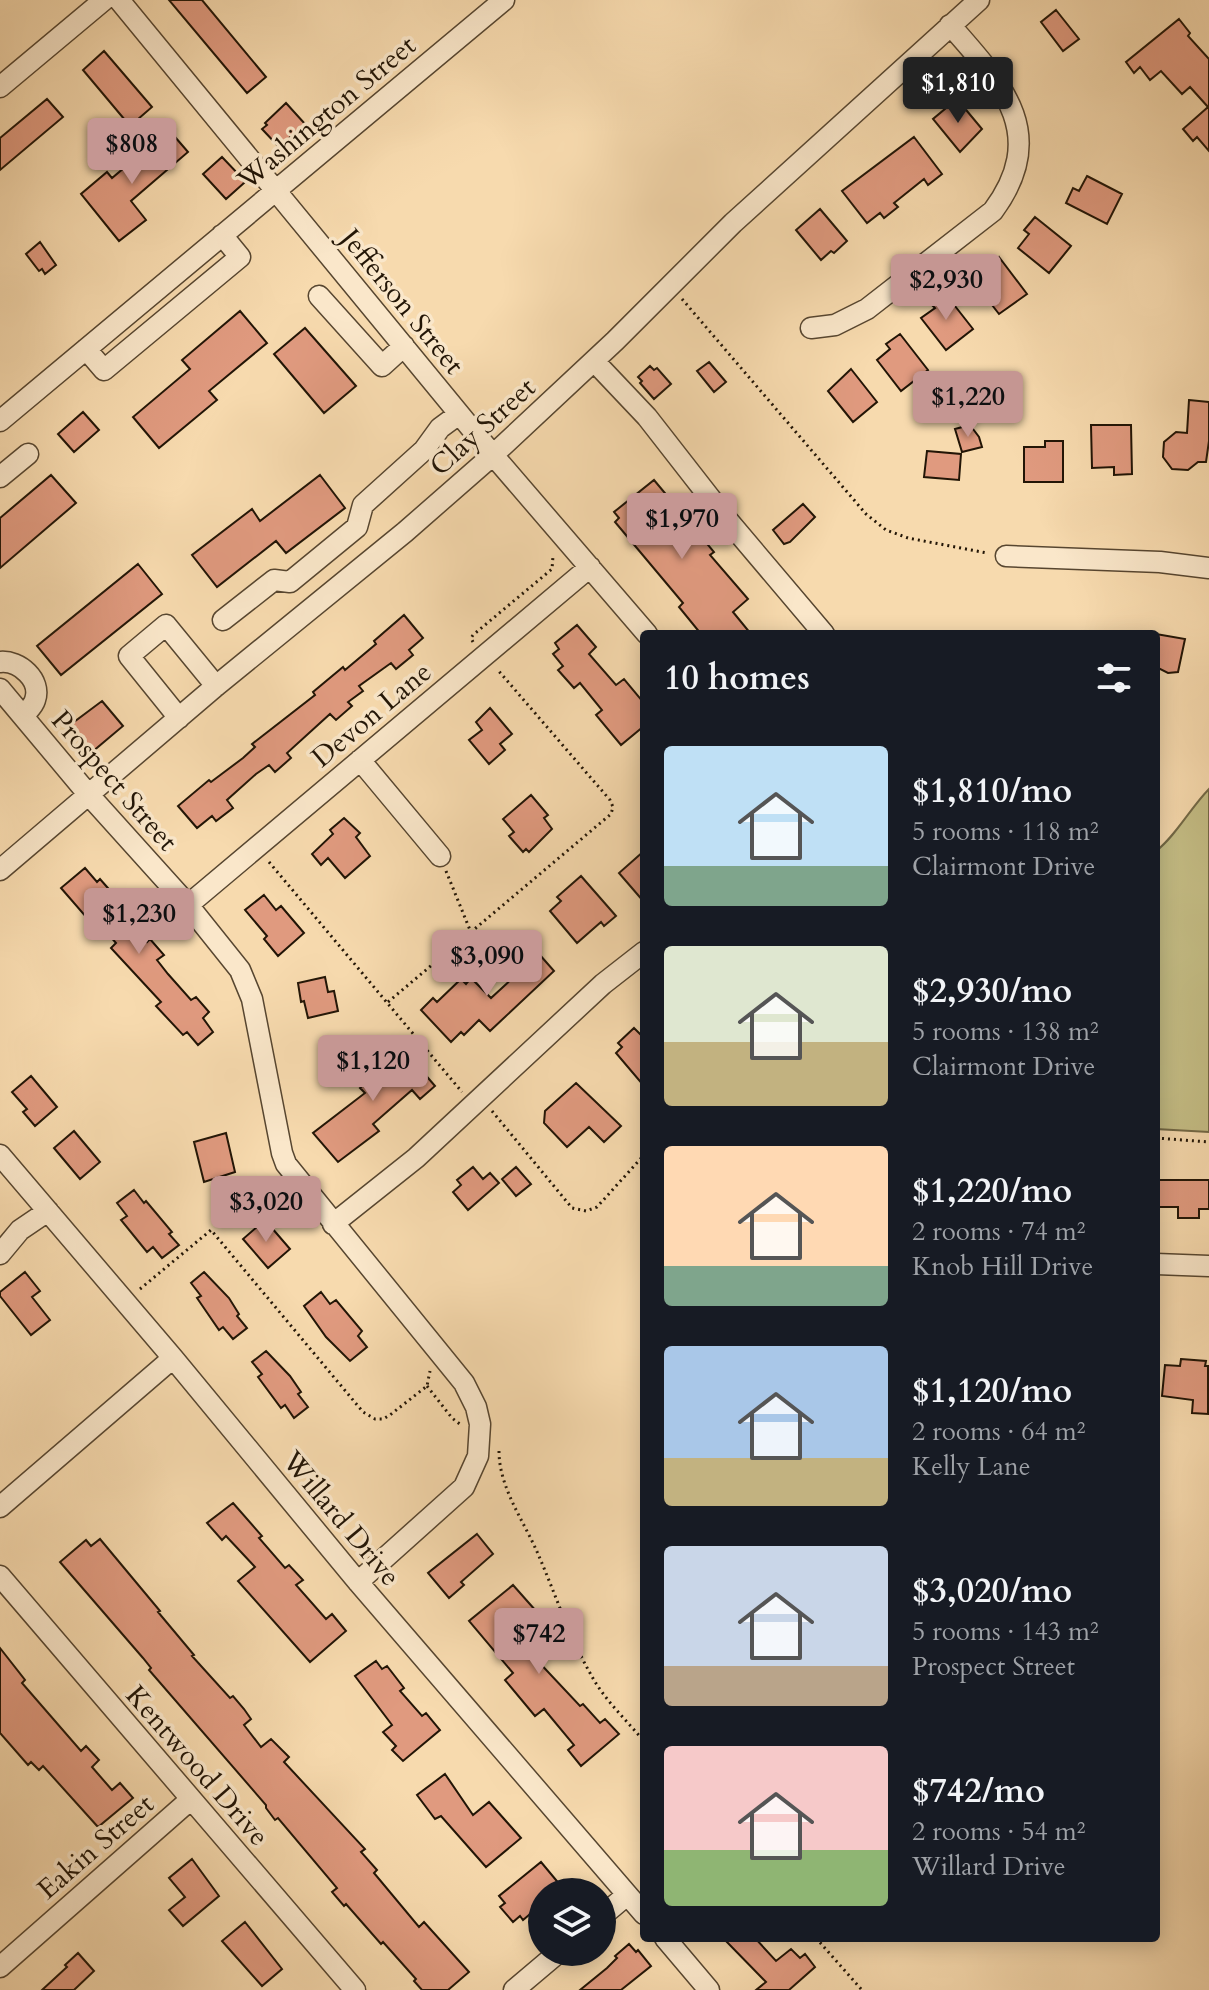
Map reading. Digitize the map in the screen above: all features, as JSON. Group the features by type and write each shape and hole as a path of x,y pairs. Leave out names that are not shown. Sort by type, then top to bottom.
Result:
{"street":[{"path":"0,87 104,0"},
{"name":"Jefferson Street","path":"119,0 493,455 644,630"},
{"name":"Washington Street","path":"0,421 504,0"},
{"name":"Clay Street","path":"0,870 493,455 594,361 669,284 979,0"},
{"path":"811,328 835,325 867,309 993,211 1007,192 1019,153 1018,134 1009,99 995,75 950,25"},
{"path":"86,349 104,370 240,257 222,235"},
{"path":"319,296 382,366 404,346"},
{"path":"594,361 647,417 725,517 821,630"},
{"path":"223,620 274,580 290,582 357,527 363,505 424,450 440,428 459,414"},
{"path":"0,477 28,454"},
{"path":"1006,556 1160,562 1209,568"},
{"name":"Devon Lane","path":"188,905 590,567"},
{"path":"179,718 129,656 166,625 216,686"},
{"path":"0,662 10,661 22,667 34,682 36,700 23,716"},
{"name":"Prospect Street","path":"0,689 229,955 247,984 282,1153 294,1175 464,1383 476,1407 480,1424 478,1456 464,1487 358,1582"},
{"path":"360,760 440,856"},
{"path":"333,1224 416,1158 603,984 640,955"},
{"name":"Willard Drive","path":"0,1155 358,1582 640,1910"},
{"path":"0,1254 20,1230 48,1211"},
{"path":"1160,1264 1209,1266"},
{"path":"0,1507 173,1358"},
{"name":"Kentwood Drive","path":"0,1576 355,1990"},
{"name":"Eakin Street","path":"0,1967 190,1800"},
{"path":"616,1904 627,1895"},
{"path":"668,1942 709,1990"},
{"path":"514,1990 542,1966"}],"path":[{"path":"669,284 866,514 886,530 908,538 1006,556"},
{"path":"388,1002 611,814 613,807 610,800 471,638 552,569 552,553"},
{"path":"256,847 465,1096 491,1111 572,1208 586,1211 597,1207 640,1159"},
{"path":"440,856 470,930"},
{"path":"1160,1138 1209,1142"},
{"path":"125,1302 211,1230 363,1412 375,1419 383,1419 427,1386 433,1366"},
{"path":"427,1386 457,1423 468,1425"},
{"path":"499,1439 499,1470 505,1486 537,1551 589,1672 602,1693 640,1736"},
{"path":"820,1942 862,1990"}],"shaded area":[{"path":"1209,789 1209,1132 1160,1129 1160,847"}],"building":[{"path":"169,0 202,0 266,77 247,93"},
{"path":"1056,10 1079,39 1063,51 1041,22"},
{"path":"1179,19 1190,33 1188,36 1209,59 1209,151 1197,137 1193,141 1183,129 1208,107 1190,87 1182,94 1161,71 1150,80 1140,67 1134,73 1126,62"},
{"path":"104,51 152,107 130,126 83,70"},
{"path":"47,99 63,117 0,170 0,138"},
{"path":"957,99 982,129 960,152 933,119"},
{"path":"286,103 305,124 279,147 262,129"},
{"path":"169,130 188,152 131,201 146,220 119,241 81,194 107,172 112,178"},
{"path":"914,137 942,174 928,185 924,179 894,203 898,207 884,218 880,213 867,223 842,191"},
{"path":"222,157 244,183 226,199 203,174"},
{"path":"1087,176 1122,194 1107,224 1066,203 1073,188 1079,191"},
{"path":"820,209 847,241 821,260 796,230"},
{"path":"1035,217 1071,246 1049,273 1018,248 1029,234 1024,230"},
{"path":"40,242 56,265 45,274 26,254"},
{"path":"999,257 1027,294 999,314 975,283 989,272 985,267"},
{"path":"944,292 973,329 946,350 921,318 935,308 930,303"},
{"path":"240,311 267,343 209,391 217,400 159,448 133,417 190,369 182,360"},
{"path":"305,328 356,386 324,413 274,354"},
{"path":"900,334 928,370 901,391 877,360 890,349 886,344"},
{"path":"709,362 726,382 714,392 697,371"},
{"path":"650,366 654,370 657,368 671,384 654,399 638,377"},
{"path":"851,369 877,402 853,422 828,391"},
{"path":"1189,400 1209,402 1206,462 1198,462 1188,470 1172,469 1163,457 1164,442 1176,432 1187,433"},
{"path":"83,412 99,430 74,452 58,434"},
{"path":"970,425 982,447 962,452 955,429"},
{"path":"1091,425 1131,425 1132,474 1114,475 1114,467 1092,468"},
{"path":"1045,441 1063,441 1063,482 1024,482 1024,447 1045,447"},
{"path":"927,451 961,454 959,480 924,477"},
{"path":"51,475 76,503 0,568 0,518"},
{"path":"320,475 345,508 286,553 276,541 217,587 192,555 252,509 260,521"},
{"path":"654,480 714,552 710,555 748,599 733,612 748,630 698,630 679,607 683,603 615,522 619,518 614,512"},
{"path":"803,504 815,517 790,542 784,544 773,530"},
{"path":"138,564 162,594 61,675 37,646"},
{"path":"404,615 423,638 409,650 413,655 396,669 391,663 359,686 363,691 348,702 352,706 336,720 330,714 287,753 291,758 275,772 269,765 227,800 233,808 216,821 212,816 197,828 178,806 209,780 211,782 243,758 255,747 252,744 315,695 313,692 343,667 345,670 376,644 374,641"},
{"path":"577,625 596,647 589,654 616,685 624,679 640,698 640,729 621,745 596,715 602,710 580,683 574,688 558,670 563,666 553,654 559,649 555,643"},
{"path":"1160,635 1185,639 1178,672 1168,673 1160,669"},
{"path":"102,701 123,726 92,752 70,725"},
{"path":"490,708 512,734 500,744 505,750 489,764 469,740 482,730 476,722"},
{"path":"531,795 548,815 544,818 552,829 529,852 526,849 523,852 509,836 514,832 503,819"},
{"path":"344,818 360,833 356,837 370,856 345,878 328,858 321,865 312,854 333,834 330,830"},
{"path":"640,855 640,897 619,873"},
{"path":"85,868 114,895 108,900 117,911 164,955 157,960 168,974 191,1000 196,997 209,1012 203,1018 213,1032 198,1045 187,1032 183,1035 156,1006 161,1002 111,948 116,943 98,922 90,916 87,918 61,888"},
{"path":"581,876 616,916 604,926 601,922 577,943 550,911 561,901 557,897"},
{"path":"264,895 276,910 281,906 304,933 278,956 264,939 267,936 245,910"},
{"path":"532,946 554,971 490,1031 479,1020 464,1035 461,1032 451,1042 421,1010 433,998 437,1002 461,979 466,984 471,978 491,998 516,975 509,967"},
{"path":"325,977 328,992 334,991 338,1011 308,1018 298,983"},
{"path":"634,1028 640,1034 640,1081 616,1053 622,1047 618,1043"},
{"path":"383,1049 393,1060 404,1050 435,1086 420,1099 412,1090 373,1124 379,1131 338,1162 313,1133 365,1093 360,1088 369,1080 361,1072"},
{"path":"31,1076 57,1107 35,1126 23,1112 27,1109 12,1092"},
{"path":"576,1083 621,1126 604,1142 589,1127 567,1147 544,1123 545,1111"},
{"path":"74,1131 100,1162 80,1179 54,1148"},
{"path":"226,1133 235,1172 204,1182 194,1142"},
{"path":"473,1167 483,1179 490,1173 499,1183 468,1210 453,1192 461,1185 457,1180"},
{"path":"516,1167 531,1184 516,1196 502,1179"},
{"path":"1160,1180 1209,1180 1209,1209 1199,1209 1199,1218 1178,1218 1178,1207 1160,1207"},
{"path":"134,1190 172,1232 169,1234 179,1245 162,1258 153,1247 147,1252 121,1220 127,1216 117,1203"},
{"path":"265,1220 290,1249 268,1268 243,1239"},
{"path":"25,1272 40,1291 32,1297 50,1320 31,1335 0,1296 0,1292"},
{"path":"204,1272 229,1298 239,1314 237,1316 247,1328 233,1339 223,1327 219,1330 197,1298 201,1296 191,1283"},
{"path":"321,1292 330,1304 336,1300 362,1331 358,1336 367,1347 350,1361 326,1337 304,1306"},
{"path":"266,1351 290,1376 308,1407 294,1418 285,1405 281,1408 258,1377 262,1374 252,1362"},
{"path":"1181,1359 1206,1361 1208,1414 1192,1413 1193,1400 1162,1396 1165,1365 1180,1366"},
{"path":"233,1503 285,1568 289,1565 303,1580 296,1585 326,1619 332,1614 346,1631 310,1662 238,1581 255,1567 226,1536 222,1540 207,1523"},
{"path":"477,1534 493,1554 461,1582 464,1585 449,1598 428,1573"},
{"path":"100,1539 160,1611 192,1656 244,1709 251,1719 244,1725 261,1747 271,1739 289,1757 284,1762 365,1849 361,1852 377,1870 374,1873 419,1927 424,1922 469,1972 448,1990 422,1990 383,1942 381,1944 346,1904 344,1906 332,1892 337,1888 278,1818 275,1820 266,1805 60,1562 86,1540 91,1546"},
{"path":"513,1585 536,1611 519,1625 528,1634 519,1641 580,1706 583,1704 600,1723 605,1719 619,1734 581,1766 568,1750 574,1745 544,1709 535,1716 505,1680 513,1673 469,1621"},
{"path":"0,1648 25,1680 22,1683 81,1751 86,1746 99,1760 92,1767 112,1790 120,1783 133,1798 98,1827 43,1766 39,1770 31,1762 28,1765 0,1733"},
{"path":"376,1661 382,1669 387,1666 404,1688 400,1691 422,1716 426,1713 440,1730 403,1761 392,1750 396,1746 383,1732 392,1725 355,1676"},
{"path":"445,1774 473,1815 489,1802 521,1838 486,1867 441,1816 435,1819 417,1795"},
{"path":"192,1859 219,1896 183,1926 169,1910 185,1897 169,1878"},
{"path":"541,1862 554,1878 528,1878 528,1916 523,1920 520,1916 513,1922 500,1907 505,1903 499,1896"},
{"path":"245,1922 282,1969 262,1986 222,1941"},
{"path":"727,1942 759,1942 776,1961 791,1949 800,1958 805,1954 815,1967 789,1990 756,1990 766,1982"},
{"path":"629,1944 651,1966 621,1990 580,1990 609,1966 616,1966 616,1955"},
{"path":"78,1953 94,1971 74,1990 42,1990 67,1967 65,1965"}]}
